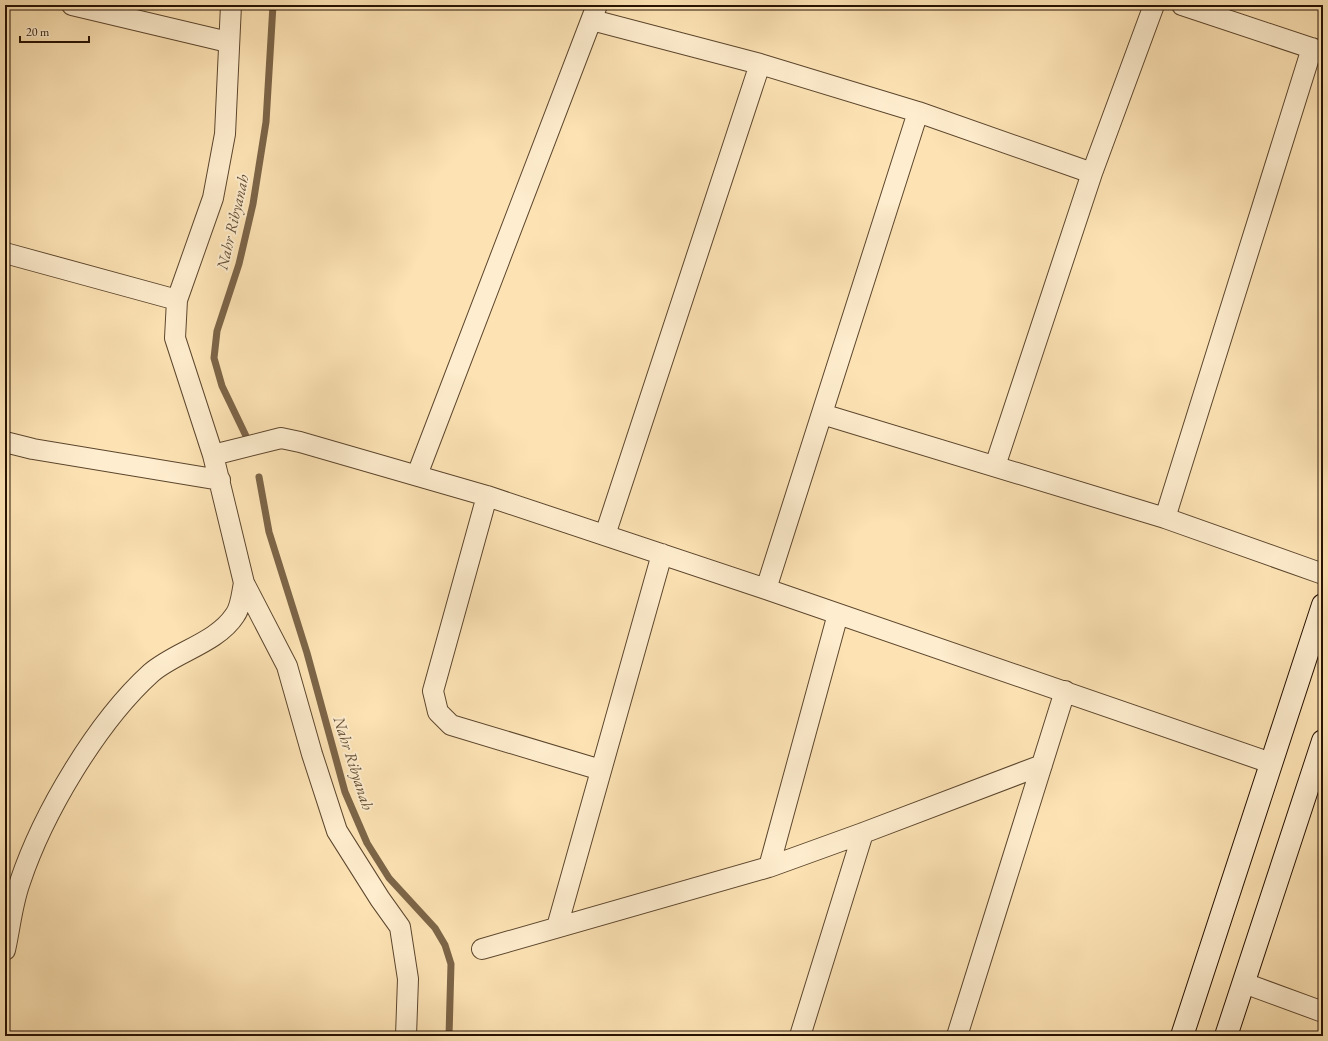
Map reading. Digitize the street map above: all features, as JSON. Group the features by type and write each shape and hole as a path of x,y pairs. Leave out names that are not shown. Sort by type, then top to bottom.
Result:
{"street":[{"path":"72,5 228,42"},
{"path":"231,5 228,42 225,134 213,198 177,300 175,338 213,455 244,583 287,666 312,754 337,831 380,899 400,927 408,979 406,1036"},
{"path":"995,466 1092,173 1154,5"},
{"path":"1165,518 1317,50 1182,5"},
{"path":"417,475 594,13 918,112 1092,173"},
{"path":"605,535 760,64"},
{"path":"766,589 918,112"},
{"path":"5,252 177,300"},
{"path":"822,414 1165,518 1323,574"},
{"path":"213,455 280,438 300,442 417,475 487,496 766,589 1271,763"},
{"path":"5,442 33,449 220,480"},
{"path":"487,496 433,691 438,712 452,725 602,770"},
{"path":"557,927 662,554"},
{"path":"5,950 9,915 19,883 43,826 83,756 115,712 152,673 219,632 236,614 244,583"},
{"path":"1182,1036 1323,605"},
{"path":"769,867 838,614"},
{"path":"957,1036 1065,691"},
{"path":"1226,1036 1317,777 1323,741"},
{"path":"482,949 769,867 863,833 1042,764"},
{"path":"800,1036 863,833"},
{"path":"1244,983 1323,1012"}],"waterway":[{"name":"Nahr Ribyanah","path":"246,436 222,386 214,358 217,331 239,264 253,204 266,122 273,5"},
{"name":"Nahr Ribyanah","path":"259,477 269,532 307,653 345,792 367,843 389,878 435,928 445,945 451,964 449,1036"}]}
